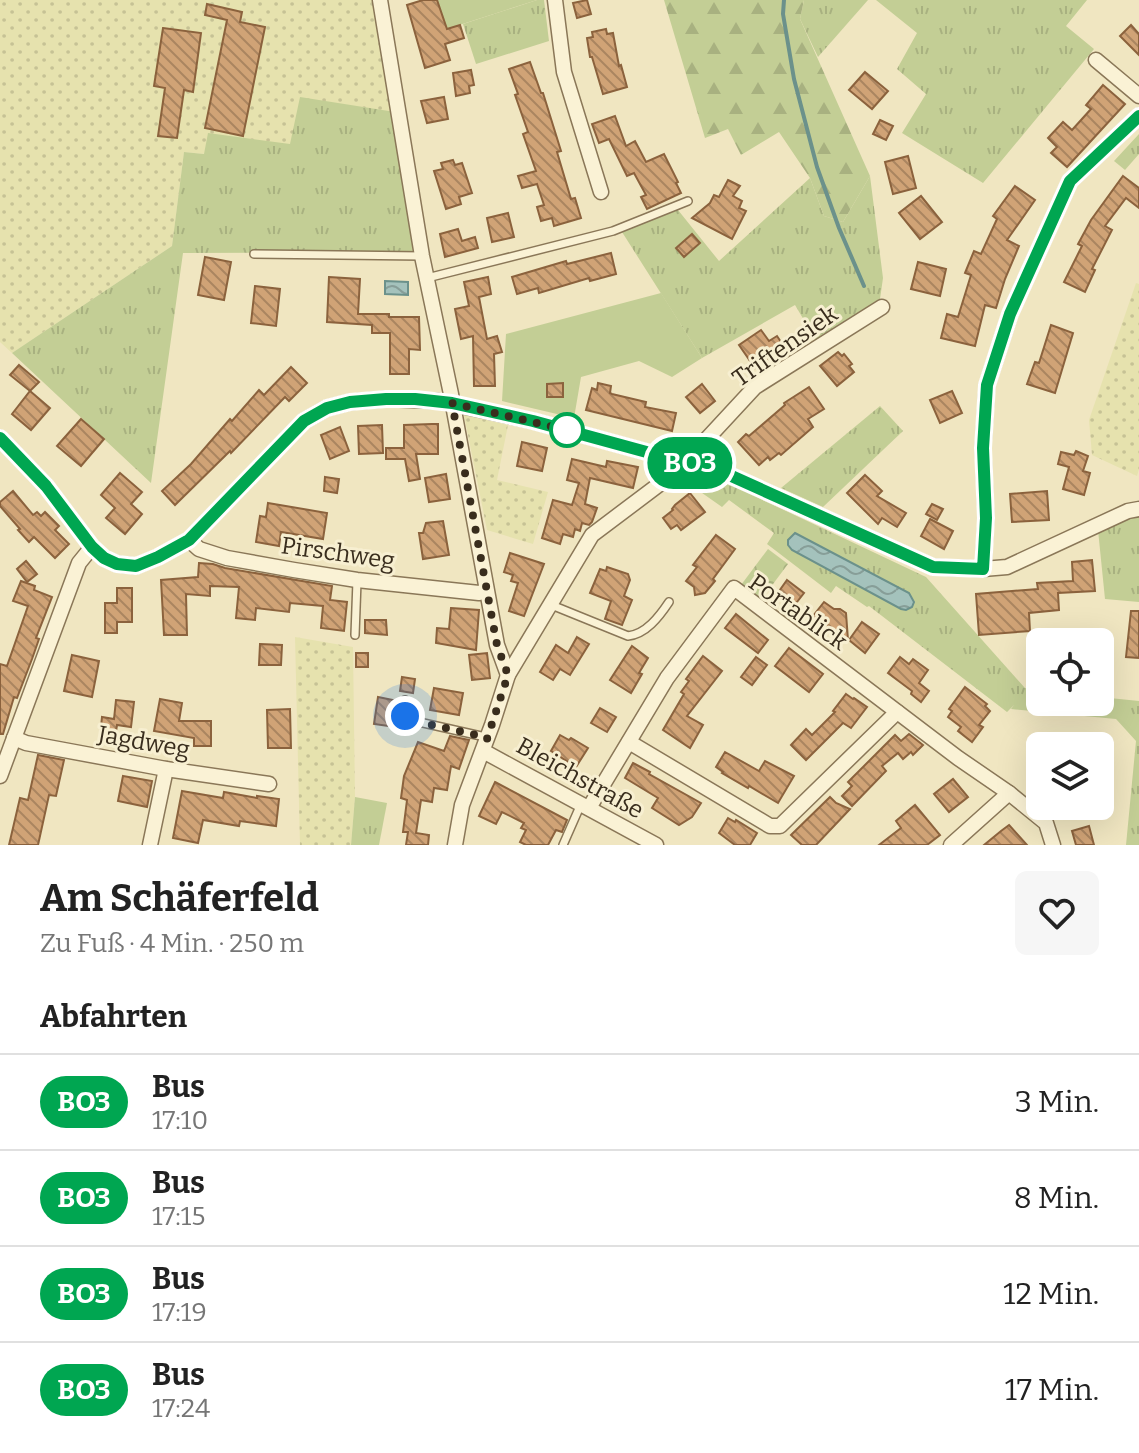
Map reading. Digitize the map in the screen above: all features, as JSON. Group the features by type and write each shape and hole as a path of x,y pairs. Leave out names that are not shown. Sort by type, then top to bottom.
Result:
{"street":[{"path":"380,0 422,256 497,645 508,675"},
{"path":"555,0 564,72 601,192"},
{"path":"1096,60 1139,96"},
{"path":"983,569 986,518 983,448 987,385 1010,314 1070,181 1139,116"},
{"name":"Triftensiek","path":"455,845 462,805 508,675 592,535 661,483 755,387 882,307"},
{"path":"0,438 46,486 92,547 117,564 136,566 189,540 304,421 327,408 350,402 386,399 452,403 685,461 727,474 933,567 1007,567 1128,511 1139,509"},
{"name":"Pirschweg","path":"189,540 199,549 227,558 357,580 479,593 486,591"},
{"path":"0,776 79,563 92,547"},
{"name":"Portablick","path":"585,806 629,742 667,678 734,588 958,758 1009,793 1046,823 1053,845"},
{"path":"629,742 776,827 897,712"},
{"name":"Jagdweg","path":"14,738 26,743 166,769 269,784"},
{"name":"Bleichstraße","path":"485,745 656,845"},
{"path":"150,845 166,769"},
{"path":"951,845 1009,793"}],"lane":[{"path":"427,278 613,231 688,201"},
{"path":"254,254 422,256"},
{"path":"355,635 357,580"},
{"path":"549,604 628,636 639,634 669,602"},
{"path":"405,700 403,710 410,720 481,736 485,745"},
{"path":"563,845 585,806"}],"shaded area":[{"path":"0,0 377,0 395,112 290,144 205,154 184,152 172,246 12,353 0,342"},
{"path":"1136,283 1139,284 1137,476 1092,455 1089,420"},
{"path":"464,415 508,425 497,480 548,492 533,544 487,530"},
{"path":"295,637 353,647 355,797 351,845 300,845"}],"green space":[{"path":"437,0 537,0 447,29"},
{"path":"544,0 549,41 476,64 463,24"},
{"path":"664,0 804,0 800,19 870,176 843,222 824,216 810,178 779,132 741,155 728,129 705,138"},
{"path":"804,0 868,0 818,57 800,19"},
{"path":"876,0 1087,0 1066,26 1094,49 983,183 902,133 926,94 897,69 917,33"},
{"path":"300,97 395,112 413,252 183,253 151,483 12,353 172,246 184,152 204,154 208,133 290,144"},
{"path":"1139,134 1139,154 1125,170 1114,161"},
{"path":"870,176 883,278 880,299 817,342 795,305 702,358 622,232 678,210 719,261 810,178 824,216 843,222"},
{"path":"661,293 702,358 672,377 639,361 581,377 574,418 502,401 506,334"},
{"path":"880,406 903,431 823,507 781,488"},
{"path":"691,473 731,485 926,577 1026,688 1026,710 1011,709 1014,705 1007,712 869,606 836,586 831,593 767,544 774,533 729,500 722,507 685,481 679,485 673,481"},
{"path":"1139,503 1139,602 1105,599 1098,530"},
{"path":"768,549 788,564 761,600 741,585"},
{"path":"1114,698 1139,701 1139,845 1126,845 1136,741 1116,719 1084,716 1114,716"},
{"path":"355,797 387,803 379,845 351,845"}],"water":[{"path":"385,281 408,282 408,295 385,294"},
{"path":"795,533 909,593 914,602 912,607 901,609 792,550 788,540"}],"building":[{"path":"437,0 447,29 460,25 464,38 445,44 450,60 425,68 407,5"},
{"path":"587,0 591,14 577,18 573,3"},
{"path":"207,4 242,12 240,22 265,27 243,136 205,128 227,20 205,15"},
{"path":"1131,25 1139,34 1139,55 1120,36"},
{"path":"163,28 201,33 193,92 184,90 177,138 158,136 165,88 154,86"},
{"path":"606,29 607,34 613,33 619,66 627,87 603,94 587,38 593,37 592,32"},
{"path":"530,62 561,151 557,152 571,199 575,198 581,218 554,226 552,218 541,221 537,207 544,205 537,184 522,188 518,176 536,171 523,134 528,132 509,69"},
{"path":"471,70 474,85 469,86 470,93 456,96 453,73"},
{"path":"865,72 888,91 872,109 849,90"},
{"path":"1103,85 1125,104 1067,167 1051,153 1057,147 1048,138 1063,122 1072,130 1091,109 1086,105"},
{"path":"444,97 448,119 427,123 421,101"},
{"path":"615,116 626,146 635,141 646,162 664,154 681,193 647,209 641,197 646,195 634,173 627,176 609,139 599,143 592,124"},
{"path":"880,120 893,126 886,140 873,134"},
{"path":"908,156 916,188 893,194 885,162"},
{"path":"453,160 455,165 462,163 472,193 459,197 461,204 446,209 434,171 443,169 441,163"},
{"path":"1123,176 1139,188 1139,208 1126,198 1105,226 1112,230 1092,269 1095,270 1085,292 1064,282 1091,220"},
{"path":"728,180 740,186 733,196 742,201 739,208 746,211 732,239 692,218 710,203 714,195 719,197"},
{"path":"1015,186 1035,200 1007,240 1019,246 996,308 985,305 975,346 941,338 947,314 958,317 971,275 965,273 974,251 981,254 997,219 993,216"},
{"path":"921,196 942,222 920,239 899,213"},
{"path":"508,213 514,237 492,242 487,218"},
{"path":"458,229 462,241 475,237 478,248 445,257 440,234"},
{"path":"692,234 700,243 684,257 676,248"},
{"path":"611,253 616,274 590,281 589,278 539,293 538,288 517,294 512,277 566,261 567,264"},
{"path":"205,257 231,262 224,300 198,295"},
{"path":"918,262 946,269 940,296 911,289"},
{"path":"329,277 360,279 358,314 419,317 420,350 409,349 409,374 390,374 390,333 372,333 372,325 327,322"},
{"path":"488,277 491,294 479,297 487,339 497,336 502,352 494,354 495,386 474,386 473,336 461,339 455,309 469,306 464,282"},
{"path":"255,286 280,289 276,326 251,323"},
{"path":"1051,325 1073,333 1055,393 1027,384 1035,362 1039,363"},
{"path":"761,330 769,341 777,336 785,348 755,368 739,345"},
{"path":"838,352 852,364 849,366 854,372 837,386 820,366"},
{"path":"19,365 39,382 30,391 10,375"},
{"path":"291,367 307,383 289,401 285,397 175,505 162,491 259,390 264,395"},
{"path":"563,383 563,397 547,397 547,384"},
{"path":"598,383 611,386 612,394 646,402 645,407 676,413 672,431 586,410 592,388 597,390"},
{"path":"702,384 715,401 700,413 686,397"},
{"path":"809,387 824,409 808,419 813,427 781,455 779,453 770,460 768,457 759,465 738,442 746,434 749,436 784,403"},
{"path":"30,391 50,408 31,430 12,414"},
{"path":"952,391 962,413 940,423 930,400"},
{"path":"81,419 104,439 81,466 57,446"},
{"path":"438,424 438,454 416,454 420,479 409,481 405,459 386,459 386,448 404,448 404,425"},
{"path":"382,425 383,453 359,454 358,426"},
{"path":"340,427 349,451 330,459 321,435"},
{"path":"522,442 547,448 542,471 517,466"},
{"path":"1076,451 1088,456 1083,471 1090,473 1084,495 1063,489 1069,467 1058,464 1061,452 1074,455"},
{"path":"572,459 606,467 607,461 638,467 633,488 590,478 585,504 597,508 592,522 589,525 582,523 580,531 575,529 573,537 563,534 560,544 542,538 553,500 572,505 579,483 567,480"},
{"path":"120,473 142,492 131,504 142,514 125,534 106,518 115,508 101,495"},
{"path":"446,474 450,499 429,502 425,478"},
{"path":"865,475 882,491 877,496 906,513 897,527 882,518 878,524 847,493"},
{"path":"325,477 339,479 337,493 324,491"},
{"path":"13,491 33,515 37,512 41,516 45,512 59,526 55,530 69,544 55,558 34,537 29,542 0,506 0,502"},
{"path":"1047,491 1049,520 1012,522 1010,494"},
{"path":"690,493 705,512 681,530 677,525 671,529 663,518"},
{"path":"268,503 327,513 323,539 281,532 279,546 256,542 260,516 266,517"},
{"path":"932,504 943,509 937,520 926,514"},
{"path":"930,519 953,531 944,549 921,536"},
{"path":"443,521 449,555 423,559 419,533 423,533 426,523"},
{"path":"716,535 735,549 705,593 695,595 694,587 686,581 697,567 693,565"},
{"path":"510,553 544,564 524,616 509,611 518,583 511,581 513,575 504,572"},
{"path":"1092,560 1095,591 1058,593 1059,610 1029,613 1030,628 1026,628 1026,631 979,635 976,594 1038,589 1037,583 1073,581 1072,562"},
{"path":"26,561 37,574 27,582 17,569"},
{"path":"199,563 332,586 330,600 347,602 344,631 321,628 323,606 290,603 289,612 256,608 255,620 236,618 239,587 210,586 210,596 186,594 187,635 164,635 161,580 198,577"},
{"path":"607,567 628,574 630,580 624,596 632,600 622,625 605,619 611,601 590,593 600,569 606,571"},
{"path":"787,580 804,593 793,607 777,594"},
{"path":"21,581 52,597 36,638 39,639 32,659 17,698 14,697 3,734 0,734 0,664 7,666 28,606 13,601"},
{"path":"117,588 132,588 132,622 117,622 117,633 105,633 105,603 117,603"},
{"path":"824,602 846,613 848,640 813,616"},
{"path":"451,608 479,610 476,650 436,643 437,628 449,629"},
{"path":"1131,611 1139,611 1139,658 1126,657"},
{"path":"736,614 768,640 758,653 725,628"},
{"path":"365,620 386,620 387,635 365,633"},
{"path":"862,622 879,634 865,653 849,640"},
{"path":"577,637 589,644 570,675 560,669 553,680 540,672 556,645 568,653"},
{"path":"260,644 282,645 281,665 259,665"},
{"path":"632,646 648,658 631,693 610,680"},
{"path":"789,648 823,674 809,692 775,666"},
{"path":"356,653 368,653 368,667 356,667"},
{"path":"487,653 490,678 472,680 469,655"},
{"path":"72,655 99,661 92,697 64,691"},
{"path":"703,656 722,671 687,716 703,725 690,748 663,730 684,694 681,692 689,681 686,679"},
{"path":"756,657 767,665 752,685 741,677"},
{"path":"900,657 909,664 913,659 928,670 919,683 929,691 921,702 888,673"},
{"path":"402,677 415,679 413,693 400,691"},
{"path":"965,687 987,704 985,706 990,711 979,725 983,727 972,742 958,731 961,727 948,717 952,711 949,709"},
{"path":"434,688 463,693 459,715 430,710"},
{"path":"846,694 867,707 851,728 843,723 806,760 791,745 806,729 812,735 835,712"},
{"path":"378,697 398,701 396,727 374,724"},
{"path":"160,699 182,703 179,721 211,721 211,746 194,746 194,738 154,731"},
{"path":"116,700 134,702 131,727 117,725 115,738 100,737 102,717 114,719"},
{"path":"600,708 616,717 607,732 591,723"},
{"path":"290,709 291,748 268,748 267,710"},
{"path":"909,734 923,745 913,755 911,752 903,759 898,753 882,766 886,771 852,806 842,796 852,786 848,782 895,735 901,741"},
{"path":"560,735 588,748 576,767 551,751"},
{"path":"450,736 469,740 459,769 451,766 447,790 434,788 432,802 421,800 416,833 429,835 428,845 406,845 408,832 403,832 407,800 401,798 404,776 418,742 444,751"},
{"path":"725,752 759,771 765,761 794,776 778,803 722,773 716,767"},
{"path":"38,755 64,760 56,796 49,795 38,845 9,845 20,798 28,800"},
{"path":"633,763 701,803 692,817 679,825 652,808 658,798 625,778"},
{"path":"123,776 152,781 147,807 118,801"},
{"path":"953,779 968,797 949,812 934,794"},
{"path":"495,782 567,820 562,832 556,830 548,845 526,845 520,842 526,830 521,828 524,823 502,812 496,824 479,816"},
{"path":"182,791 223,798 224,792 279,799 276,826 240,821 239,826 203,820 198,843 173,838"},
{"path":"830,797 850,809 816,845 802,845 791,835"},
{"path":"915,805 940,835 927,845 879,845 901,828 896,821"},
{"path":"728,818 757,833 750,845 735,845 719,833"},
{"path":"1009,825 1027,845 984,845 1001,831"},
{"path":"1089,826 1094,845 1076,845 1072,831"}],"waterway":[{"path":"784,0 783,14 794,79 817,167 864,286"}],"bus line":[{"name":"BO3","path":"0,438 46,486 92,547 117,564 136,566 189,540 304,421 327,408 350,402 415,399 452,403 533,421 685,461 727,474 933,567 983,569 986,518 983,448 987,385 1010,314 1070,181 1139,116"}],"route":[{"path":"405,716 410,720 487,739 508,675 497,645 452,403 567,430"}]}
